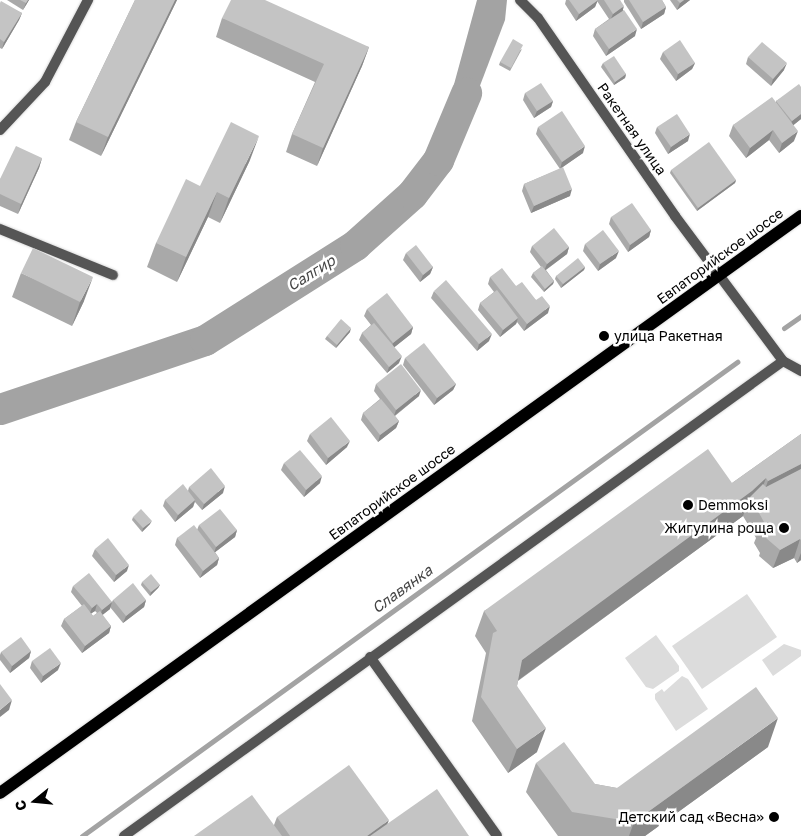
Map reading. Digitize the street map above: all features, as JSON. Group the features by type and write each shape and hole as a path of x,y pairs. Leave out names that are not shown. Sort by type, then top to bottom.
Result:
{"main road":[{"name":"Евпаторийское шоссе","path":"0,793 801,216"}],"street":[{"path":"0,130 45,82 88,0"},
{"name":"Ракетная улица","path":"524,3 783,361"},
{"path":"0,230 113,275"},
{"path":"124,836 783,361 801,371"},
{"path":"370,658 497,836"}],"shaded area":[{"path":"477,0 507,0 505,20 457,146 444,121"},
{"path":"747,594 777,637 702,689 672,646"},
{"path":"656,635 679,666 679,671 653,689 646,687 625,658"},
{"path":"784,644 801,650 801,656 773,676 762,660"},
{"path":"682,676 688,679 708,709 676,731 655,699 655,694 662,689 664,692"}],"building":[{"path":"135,0 175,0 108,137 76,122"},
{"path":"231,0 265,0 369,47 323,148 292,134 324,64 222,18"},
{"path":"569,0 598,0 579,14"},
{"path":"604,0 620,0 624,6 613,14"},
{"path":"629,0 662,0 666,7 643,22"},
{"path":"1,1 22,13 4,42 0,39"},
{"path":"624,10 637,29 609,49 595,29"},
{"path":"513,39 523,45 511,68 500,62"},
{"path":"680,40 695,63 678,74 663,52"},
{"path":"762,42 787,63 773,79 748,57"},
{"path":"614,56 626,74 615,82 603,63"},
{"path":"541,83 553,101 537,111 525,93"},
{"path":"799,84 801,87 801,114 792,121 776,101"},
{"path":"772,97 798,131 782,143 773,130 750,148 733,125"},
{"path":"562,111 585,146 562,162 538,127"},
{"path":"677,114 690,134 671,147 657,127"},
{"path":"231,122 259,136 229,198 217,192 186,257 156,243 186,179 200,186"},
{"path":"709,142 736,180 698,208 671,170"},
{"path":"16,146 42,158 21,204 0,194 0,179"},
{"path":"563,167 572,189 534,206 524,184"},
{"path":"632,203 651,230 630,245 611,217"},
{"path":"554,228 569,247 547,264 532,246"},
{"path":"603,230 619,251 600,264 585,244"},
{"path":"416,245 433,267 423,275 406,253"},
{"path":"33,248 93,277 80,302 21,273"},
{"path":"578,258 585,267 563,284 556,276"},
{"path":"542,266 554,281 545,289 533,273"},
{"path":"502,268 516,286 522,282 536,300 542,296 550,306 527,324 490,277"},
{"path":"446,280 492,334 479,344 434,291"},
{"path":"497,290 518,318 503,330 480,303"},
{"path":"387,293 413,327 393,343 367,309"},
{"path":"341,319 351,328 337,345 327,336"},
{"path":"374,323 402,356 389,367 362,333"},
{"path":"424,343 456,384 437,398 405,358"},
{"path":"401,364 421,390 396,410 376,384"},
{"path":"381,399 399,421 380,435 363,413"},
{"path":"331,417 350,441 328,458 310,434"},
{"path":"801,434 801,464 768,481 766,478 752,491 522,660 517,686 546,728 517,749 481,697 493,633 497,631 484,611 708,449 732,483"},
{"path":"300,450 322,476 306,490 284,463"},
{"path":"211,468 225,486 204,504 189,487"},
{"path":"801,469 801,540 780,550 766,538 768,536 760,525 764,522 750,497 763,484 766,487"},
{"path":"183,484 195,500 178,515 165,500"},
{"path":"141,509 152,521 143,528 133,517"},
{"path":"220,509 237,530 216,547 199,525"},
{"path":"194,525 219,558 203,571 177,538"},
{"path":"108,538 129,565 116,575 95,549"},
{"path":"89,573 112,602 102,610 97,604 92,608 73,586"},
{"path":"151,574 160,585 151,592 142,582"},
{"path":"133,583 146,600 126,616 113,600"},
{"path":"84,604 93,616 100,611 111,626 85,646 64,619"},
{"path":"21,637 31,651 12,666 1,652"},
{"path":"50,648 61,663 43,676 32,661"},
{"path":"0,684 12,700 0,710"},
{"path":"756,687 778,718 634,822 572,812 536,763 564,742 595,784 617,788"},
{"path":"349,765 389,820 367,836 290,836 277,817"},
{"path":"437,789 469,836 370,836"},
{"path":"252,795 282,836 194,836"}],"waterway":[{"name":"Салгир","path":"0,409 205,340 355,245 412,194 438,160 466,93"},
{"name":"Славянка","path":"784,328 801,316"},
{"name":"Славянка","path":"82,836 737,362"}],"place":[{"name":"улица Ракетная","path":"604,336"},
{"name":"Demmoksi","path":"688,505"},
{"name":"Жигулина роща","path":"784,528"},
{"name":"Детский сад «Весна»","path":"774,817"}]}
